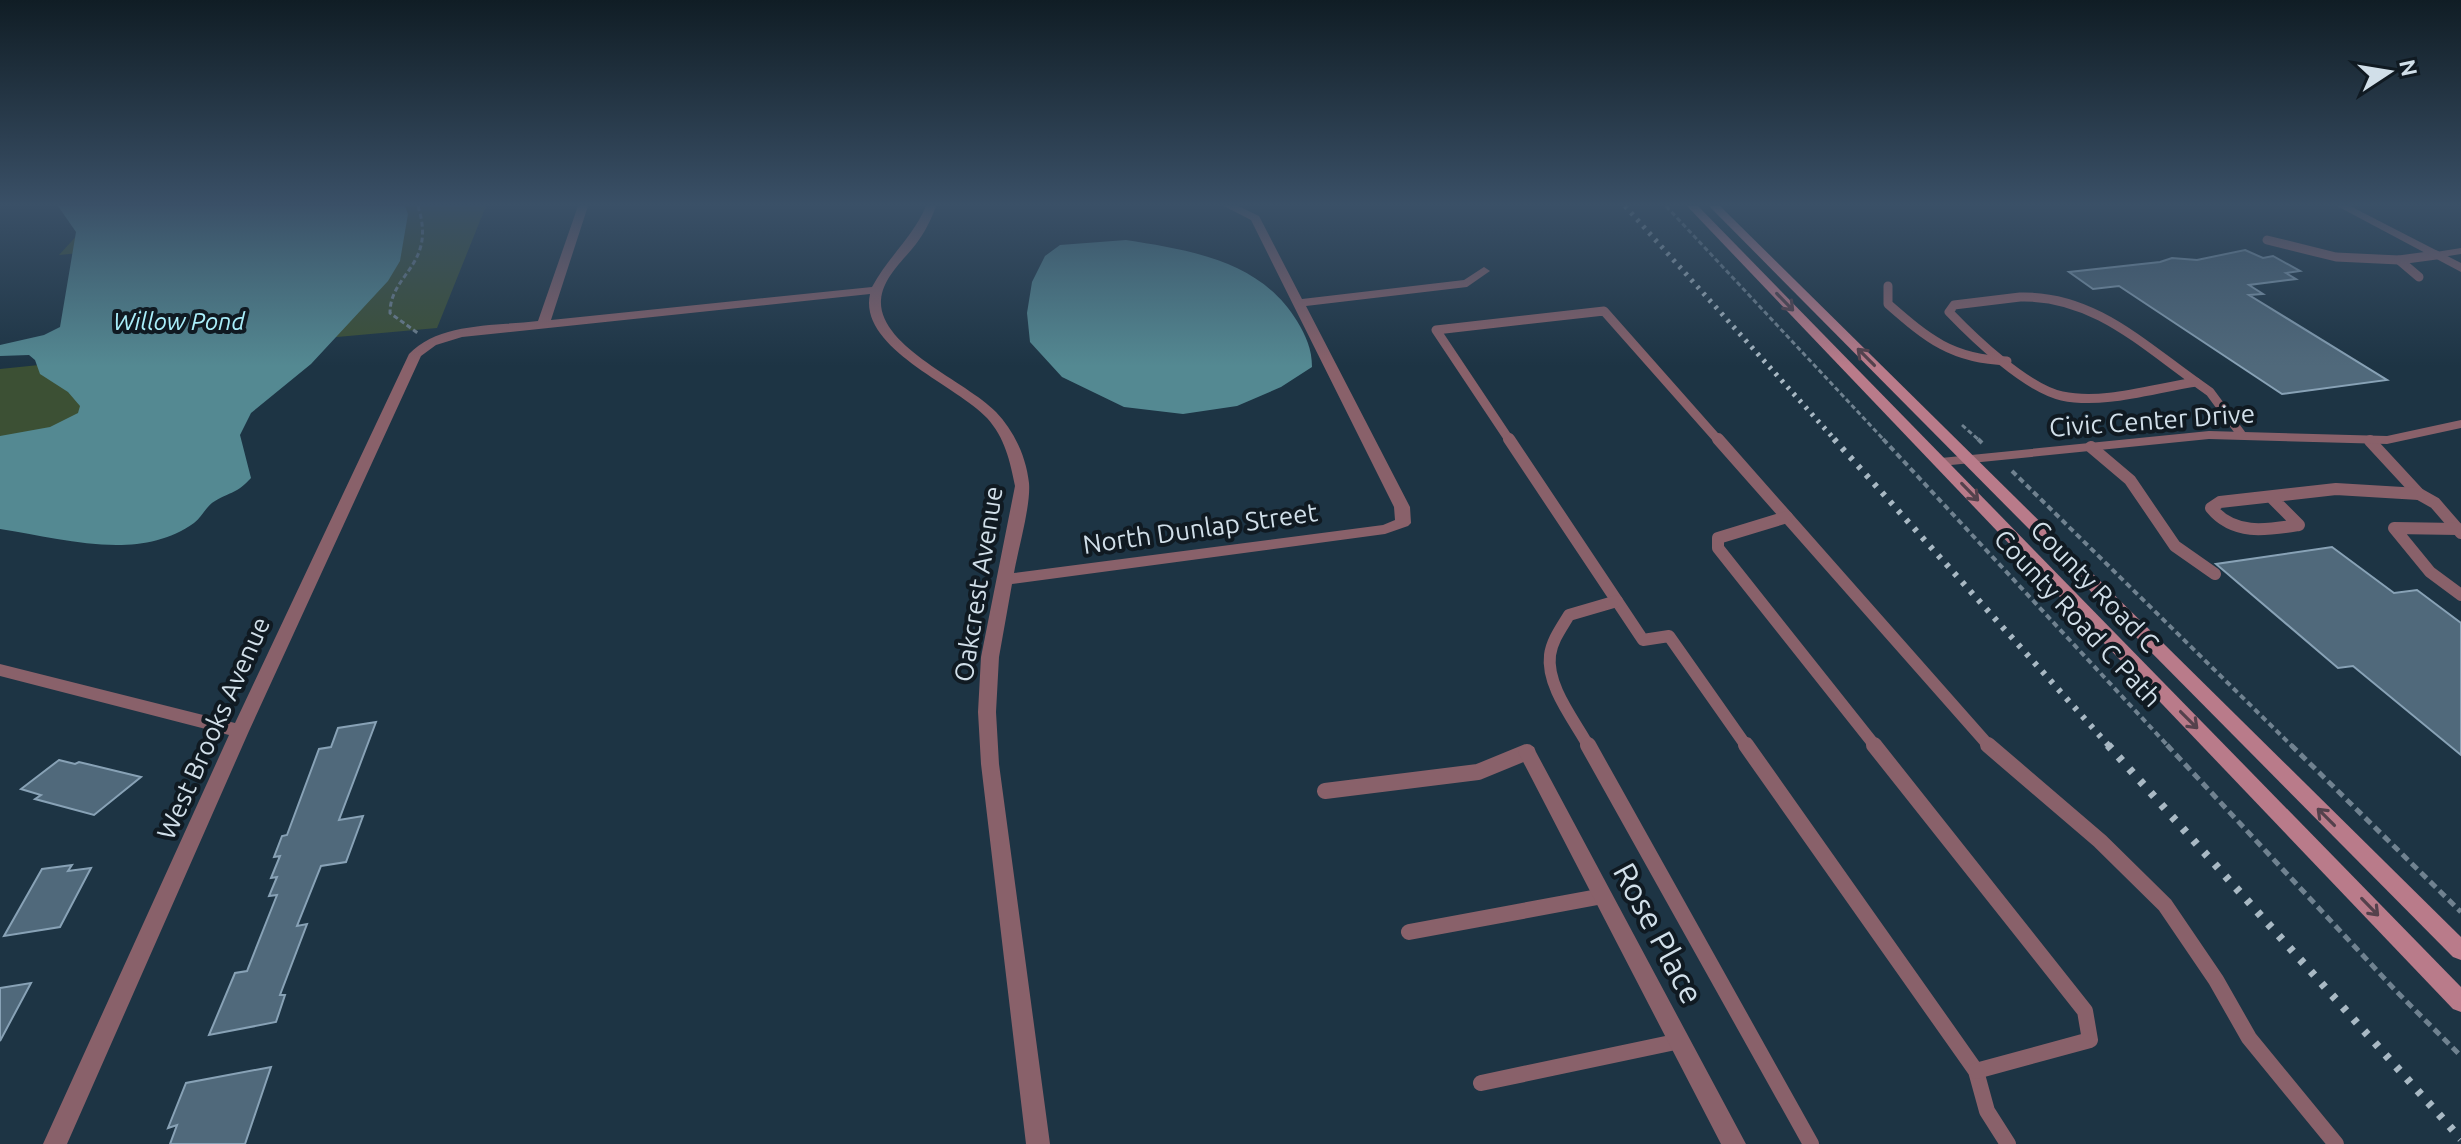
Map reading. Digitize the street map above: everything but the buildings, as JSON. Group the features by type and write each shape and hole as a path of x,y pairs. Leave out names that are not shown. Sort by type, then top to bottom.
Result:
{"main road":[{"name":"County Road C","path":"1744,259 2461,1002"},
{"name":"County Road C","path":"1768,259 2461,951"}],"street":[{"path":"543,324 565,259"},
{"path":"431,342 461,333 876,290 895,259"},
{"path":"1277,259 1300,303 1467,283 1484,271"},
{"name":"Oakcrest Avenue","path":"876,290 876,316 893,343 988,409 1003,426 1020,464 1022,486 990,657 987,712 992,780 1038,1144"},
{"name":"North Dunlap Street","path":"1003,580 1385,529 1403,523 1402,507 1300,303"},
{"name":"West Brooks Avenue","path":"55,1144 240,731 415,354 431,342"},
{"name":"Civic Center Drive","path":"1941,462 2241,434 2370,441 2461,424"},
{"path":"0,670 240,731"},
{"name":"Rose Place","path":"1527,752 1734,1144"}],"lane":[{"path":"2386,259 2404,259"},
{"path":"2399,260 2419,277"},
{"path":"1888,286 1888,304 1932,343 1969,359 2007,361"},
{"path":"2196,382 2087,396 2059,396 2039,385 1962,327 1949,312 1954,305 2029,297 2060,299 2085,307 2103,318 2196,382 2210,392 2241,434"},
{"path":"2008,1144 1987,1111 1976,1071 1669,636 1643,640 1436,330 1604,311 1990,747 2100,841 2165,905 2216,980 2249,1038 2336,1144"},
{"path":"2370,441 2419,494 2435,503 2460,531"},
{"path":"2091,447 2114,461 2137,485 2171,541 2190,559 2215,574"},
{"path":"2272,498 2299,525 2275,529 2233,528 2217,519 2211,508 2220,502 2336,489 2419,494"},
{"path":"1787,517 1718,538 1718,548 2085,1011 2090,1040 1976,1071"},
{"path":"2460,531 2394,528 2430,572 2461,595"},
{"path":"1617,601 1569,615 1553,642 1548,666 1558,691 1811,1144"},
{"path":"1325,791 1478,772 1527,752"},
{"path":"1409,932 1603,896"},
{"path":"1481,1083 1680,1041"}],"path":[{"path":"418,259 403,285 390,296 390,313 431,342"},
{"name":"County Road C Path","path":"1716,259 2397,992 2461,1056"}],"shaded area":[{"path":"149,259 465,259 437,328 249,345 0,456 0,369 68,362"}],"water":[{"name":"Willow Pond","path":"71,259 400,259 388,281 311,364 251,413 240,435 251,478 238,490 212,503 194,523 172,535 149,542 124,545 74,542 0,529 0,436 50,427 78,413 80,406 68,392 40,374 35,360 29,355 0,356 0,345 44,335 60,327"},
{"path":"1043,259 1214,259 1264,284 1282,301 1306,337 1312,367 1281,387 1237,406 1183,414 1124,407 1062,377 1030,342 1027,313 1032,282"}],"railway":[{"path":"1673,259 1836,441"},
{"path":"1834,439 2110,747"},
{"path":"2108,745 2461,1139"}]}
